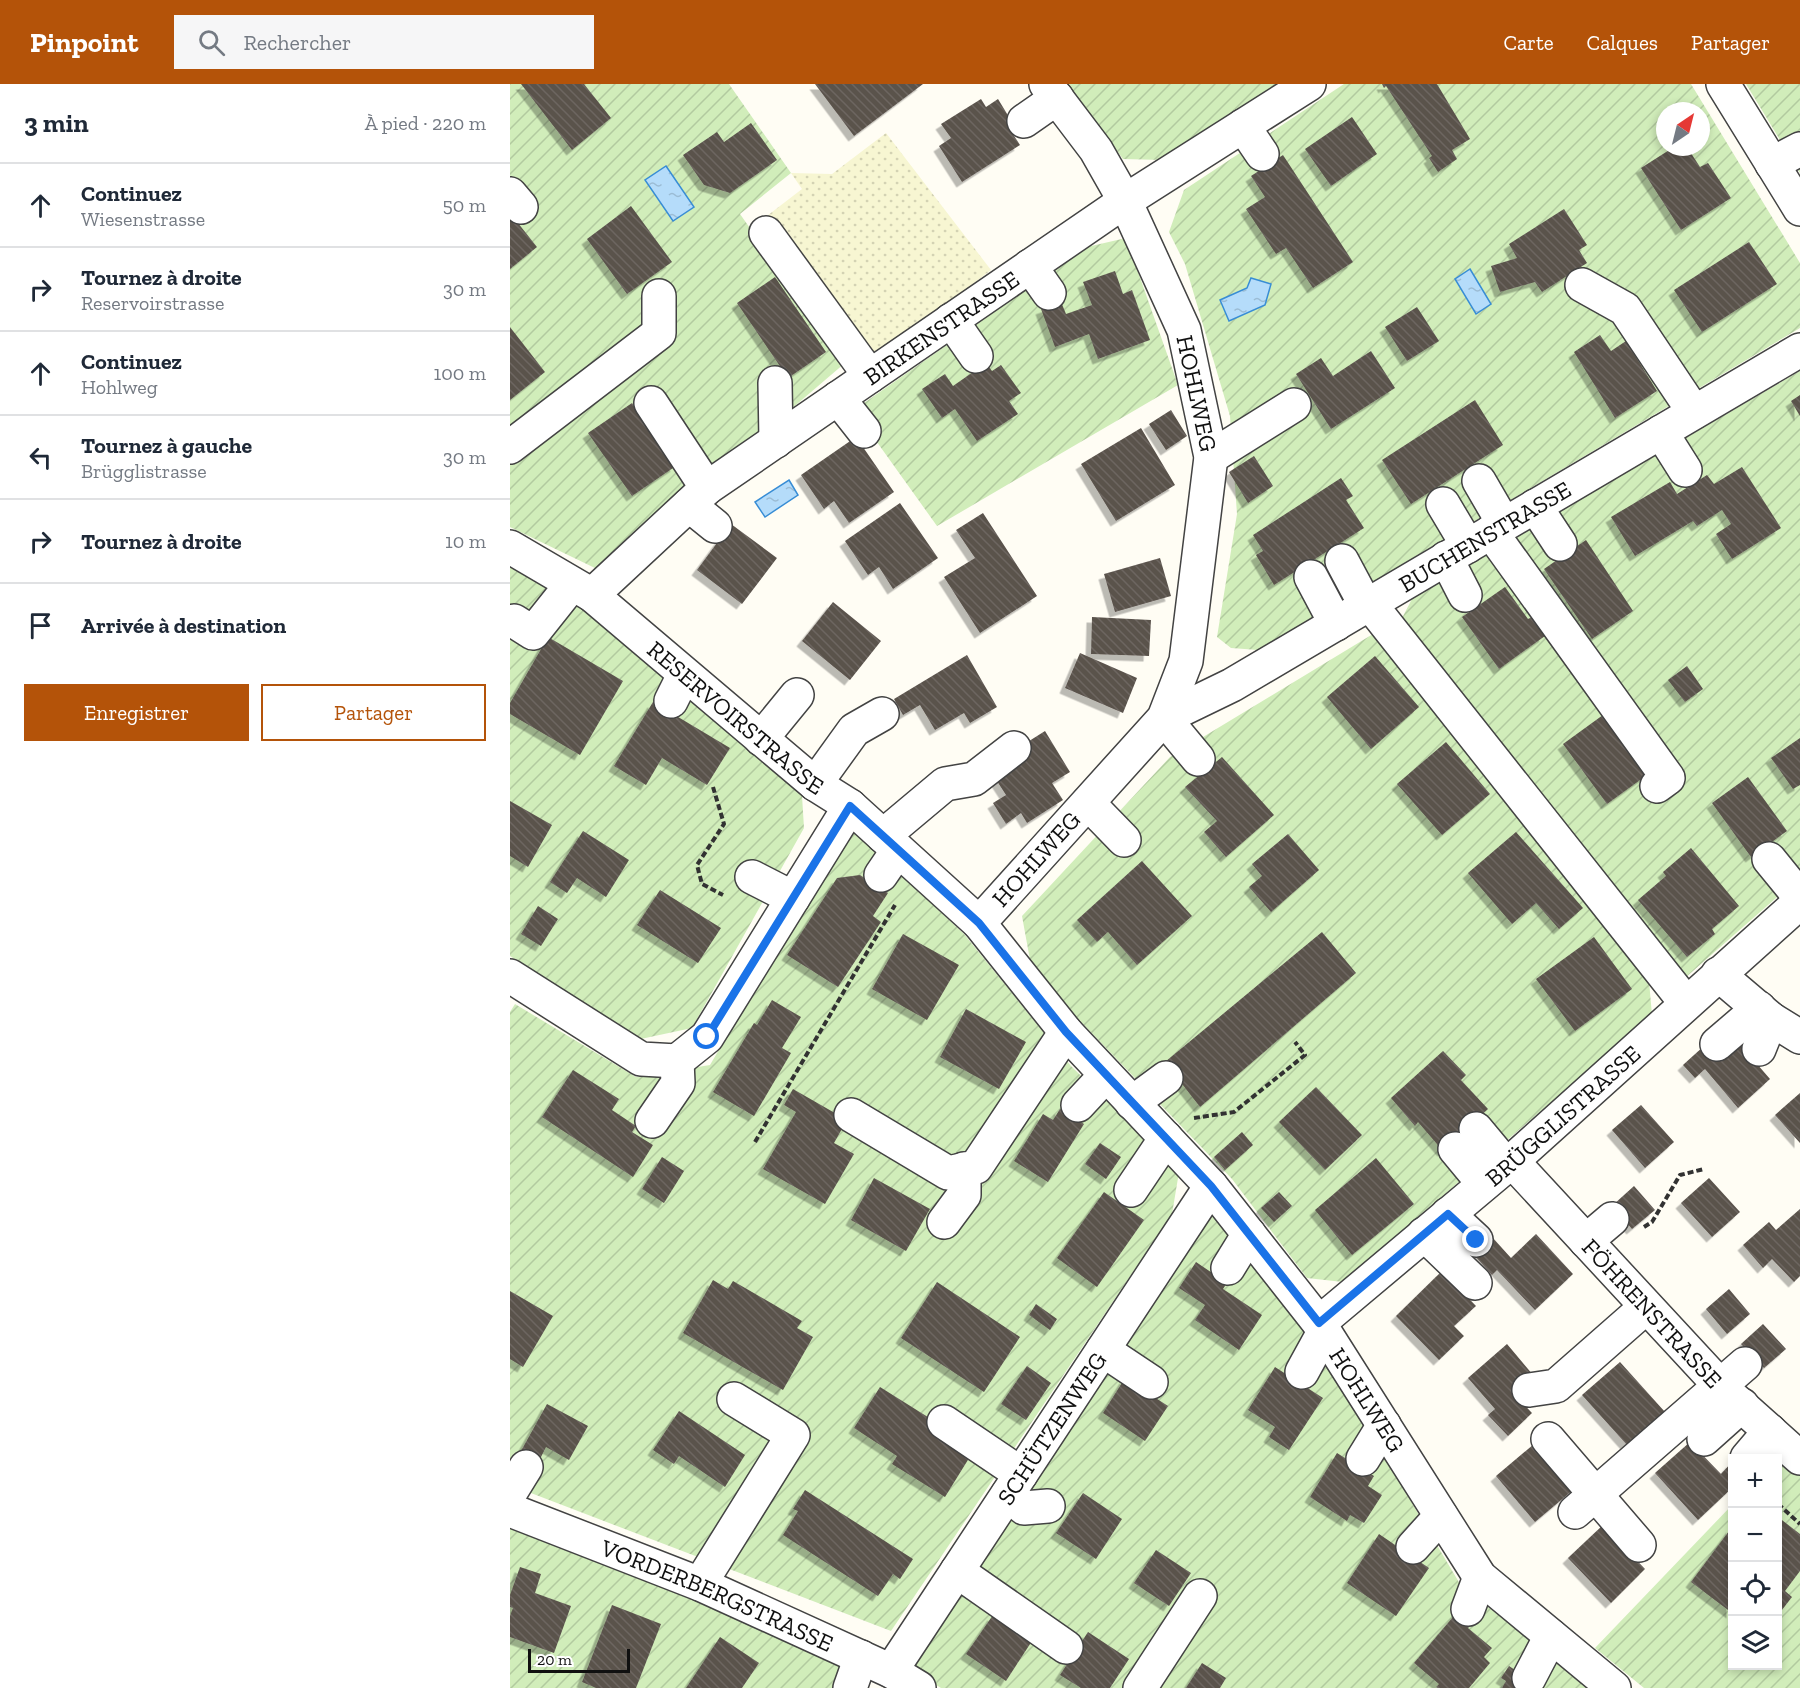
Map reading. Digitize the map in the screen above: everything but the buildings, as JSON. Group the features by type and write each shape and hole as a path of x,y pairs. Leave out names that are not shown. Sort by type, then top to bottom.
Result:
{"street":[{"name":"BIRKENSTRASSE","path":"514,621 533,633 582,590 698,497 776,441 1125,201 1309,84"},
{"path":"1723,84 1786,156 1800,209"},
{"path":"1024,121 1051,91"},
{"name":"HOHLWEG","path":"1051,91 1096,150 1125,201 1184,330 1211,457 1186,661 1164,718 979,923 1066,1032 1211,1186 1249,1234 1321,1328 1480,1577 1614,1688"},
{"path":"1243,126 1262,154"},
{"path":"766,233 870,376"},
{"path":"1030,266 1049,293"},
{"path":"1582,285 1625,309 1695,412"},
{"path":"510,447 659,333 658,296"},
{"path":"951,320 976,356"},
{"name":"BUCHENSTRASSE","path":"1164,718 1232,685 1800,350"},
{"path":"776,383 776,441"},
{"path":"838,398 864,431"},
{"path":"651,404 715,526"},
{"path":"1211,457 1294,405"},
{"path":"1661,432 1685,470"},
{"path":"1465,595 1477,540 1479,481"},
{"path":"1443,504 1477,540 1668,778 1657,786"},
{"path":"1534,506 1560,544"},
{"name":"RESERVOIRSTRASSE","path":"510,547 582,590 677,688 761,739 815,784 850,806 895,858 979,923"},
{"path":"1342,561 1368,605 1668,994"},
{"path":"1311,577 1336,624"},
{"path":"761,739 797,695"},
{"path":"815,784 854,730 882,714"},
{"path":"1164,718 1198,759"},
{"path":"895,858 945,784 974,779 1014,748"},
{"path":"1088,802 1124,840"},
{"path":"510,976 641,1059 677,1061 707,1037 850,806"},
{"path":"1769,859 1800,897"},
{"path":"752,877 793,898"},
{"name":"BRÜGGLISTRASSE","path":"1321,1328 1390,1251 1436,1224 1501,1170 1668,994 1718,974 1800,902"},
{"path":"1718,974 1782,1020"},
{"path":"1717,1044 1782,1020"},
{"path":"1759,1049 1782,1020"},
{"path":"851,1115 948,1173 976,1167 1066,1032"},
{"path":"652,1121 678,1083 677,1061"},
{"path":"1078,1105 1106,1075"},
{"path":"1131,1190 1150,1122 1166,1077"},
{"name":"FÖHRENSTRASSE","path":"1466,1139 1586,1241 1646,1307 1694,1339 1731,1395 1800,1458"},
{"path":"944,1222 964,1195 964,1169"},
{"name":"SCHÜTZENWEG","path":"891,1671 1211,1186"},
{"path":"1586,1241 1612,1219"},
{"path":"1436,1224 1476,1240"},
{"path":"1436,1224 1475,1283"},
{"path":"1228,1268 1249,1234"},
{"path":"1528,1390 1557,1386 1646,1307"},
{"path":"1302,1372 1321,1328"},
{"path":"1103,1350 1151,1382"},
{"path":"1704,1439 1731,1395 1745,1364"},
{"path":"1585,1504 1731,1395"},
{"path":"700,1584 749,1485 792,1435 734,1399"},
{"path":"944,1422 1014,1484 1024,1508 1048,1506"},
{"path":"1363,1459 1384,1425"},
{"path":"1750,1454 1770,1431"},
{"path":"1548,1439 1585,1504 1639,1545"},
{"name":"VORDERBERGSTRASSE","path":"510,1510 700,1584 891,1671 919,1688"},
{"path":"1413,1547 1441,1516"},
{"path":"957,1571 1066,1647"},
{"path":"1468,1609 1480,1577"},
{"path":"1140,1688 1200,1596"},
{"path":"1528,1678 1551,1636"},
{"path":"850,1688 861,1657"}],"path":[{"path":"755,1142 895,858"},
{"path":"1150,1122 1234,1112 1305,1055 1295,1042"},
{"path":"1644,1228 1652,1222 1680,1175 1704,1169"},
{"path":"1782,1508 1800,1524"}],"green space":[{"path":"510,84 729,84 791,173 740,214 845,363 597,569 510,527"},
{"path":"1066,84 1282,84 1163,160 1123,159"},
{"path":"1344,84 1691,84 1702,102 1656,102 1656,156 1710,156 1710,115 1800,263 1800,328 1258,650 1231,648 1217,637 1237,514 1230,416 1185,264 1169,232 1184,190"},
{"path":"1746,84 1800,84 1800,173"},
{"path":"886,133 991,270 872,361 763,219 802,189 791,173 832,174"},
{"path":"1126,238 1178,385 937,526 854,410 1087,247"},
{"path":"1800,371 1800,877 1685,978 1401,620 1413,597"},
{"path":"510,560 556,588 666,675 802,796 804,828 692,1028 636,1040 510,956"},
{"path":"1373,634 1649,981 1652,1015 1343,1282 1307,1278 1232,1179 1032,971 1022,916 1170,757"},
{"path":"850,827 964,934 1071,1066 1179,1172 1172,1214 891,1631 510,1485 510,1012 515,1004 636,1077 710,1065"},
{"path":"1212,1210 1326,1358 1460,1584 1589,1688 941,1688 906,1666"},
{"path":"1782,1460 1800,1469 1800,1688 1644,1688 1595,1648 1728,1509 1728,1670 1782,1670"},
{"path":"510,1527 846,1658 835,1688 510,1688"}],"water":[{"path":"666,166 694,207 673,221 645,180"},
{"path":"1470,269 1491,304 1476,314 1455,279"},
{"path":"1251,278 1271,284 1265,305 1229,321 1220,300 1247,288"},
{"path":"789,480 798,495 765,517 755,502"}],"route":[{"path":"707,1037 850,806 979,923 1066,1032 1211,1186 1319,1323 1448,1214 1476,1240"}]}
